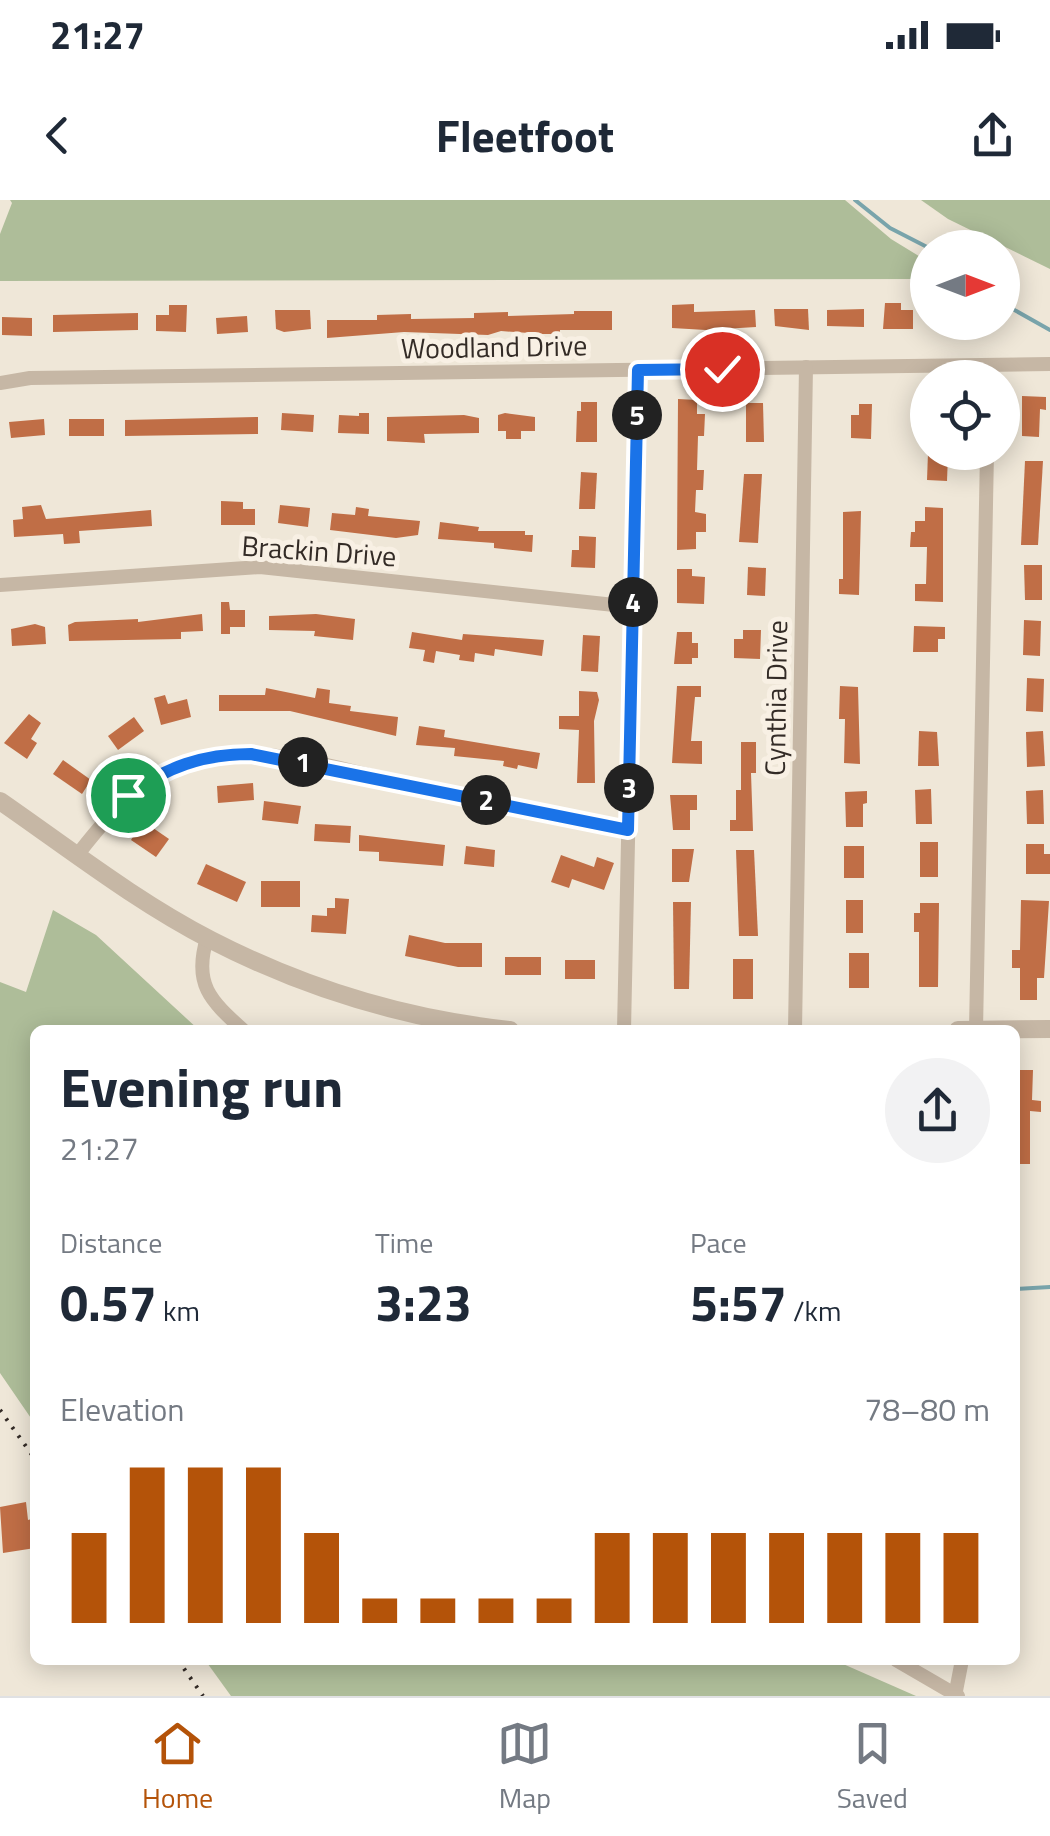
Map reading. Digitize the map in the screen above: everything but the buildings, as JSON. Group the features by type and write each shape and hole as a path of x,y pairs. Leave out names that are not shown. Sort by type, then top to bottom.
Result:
{"street":[{"name":"Woodland Drive","path":"1020,367 1050,364"},
{"name":"Cynthia Drive","path":"795,1025 806,368"},
{"path":"624,1025 638,370"},
{"name":"Woodland Drive","path":"0,383 30,378 910,370"},
{"path":"976,1025 988,470"},
{"name":"Brackin Drive","path":"0,586 260,567 633,607"},
{"path":"78,854 108,815 147,780 182,764 232,754 299,762 628,830"},
{"path":"0,801 208,938 330,991 434,1018 478,1025"},
{"path":"208,938 199,966 202,981 216,1004 238,1025"},
{"path":"1020,1029 1050,1029"},
{"path":"904,1665 956,1696 961,1665"}],"green space":[{"path":"10,200 845,200 910,251 910,279 0,281 0,234"},
{"path":"921,200 1050,200 1050,269 1020,254 1020,230 970,230"},
{"path":"53,910 96,935 194,1025 30,1025 30,1417 0,1373 0,982 26,992"},
{"path":"209,1665 845,1665 916,1696 231,1696"}],"waterway":[{"path":"855,200 890,228 910,238"},
{"path":"1020,313 1050,330"},
{"path":"1020,1289 1050,1287"}],"railway":[{"path":"0,1410 30,1452"},
{"path":"181,1665 203,1696"}],"route":[{"path":"128,795 164,771 198,758 251,754 628,830 638,370 722,369"}]}
